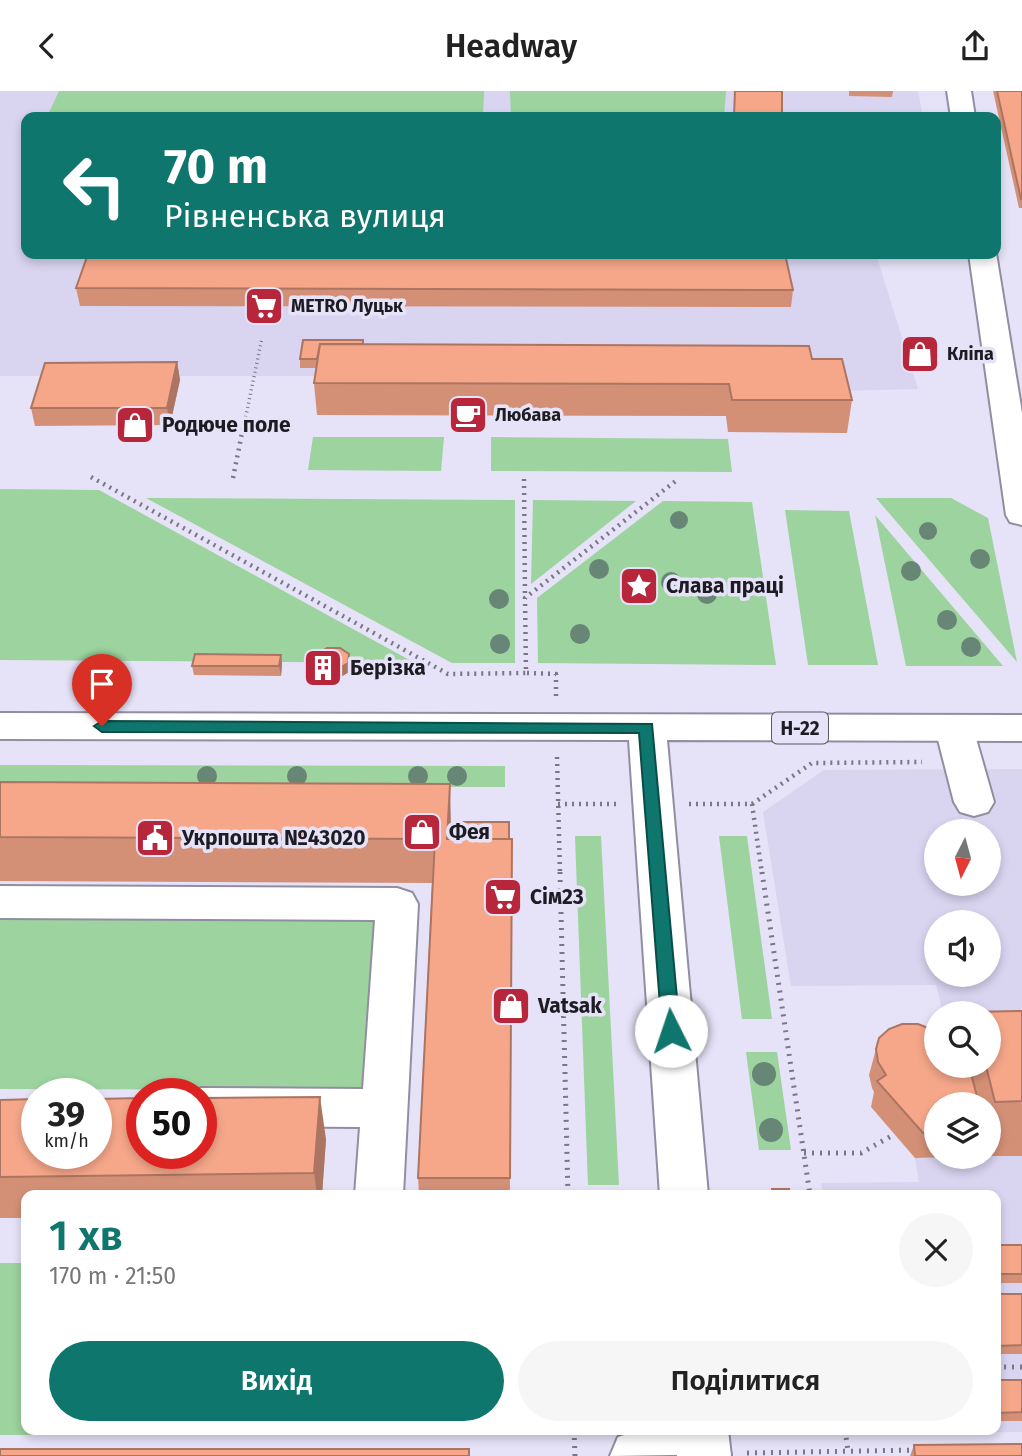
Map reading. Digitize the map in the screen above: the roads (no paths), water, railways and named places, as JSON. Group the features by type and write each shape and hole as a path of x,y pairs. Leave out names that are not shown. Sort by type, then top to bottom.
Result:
{"main road":[{"path":"959,91 962,112"},
{"path":"984,259 1015,415 1022,515"},
{"name":"Н-22","path":"0,726 647,728 958,745 1022,728"},
{"path":"647,728 684,1190"},
{"path":"958,745 974,802"},
{"path":"0,902 397,904 379,1190"},
{"path":"217,1107 384,1108"},
{"path":"637,1456 704,1446"}],"place":[{"name":"METRO Луцьк","path":"264,306"},
{"name":"Кліпа","path":"920,354"},
{"name":"Любава","path":"468,415"},
{"name":"Родюче поле","path":"135,425"},
{"name":"Слава праці","path":"639,586"},
{"name":"Берізка","path":"323,668"},
{"name":"Фея","path":"422,832"},
{"name":"Укрпошта №43020","path":"155,838"},
{"name":"Сім23","path":"503,897"},
{"name":"Vatsak","path":"511,1006"}]}
